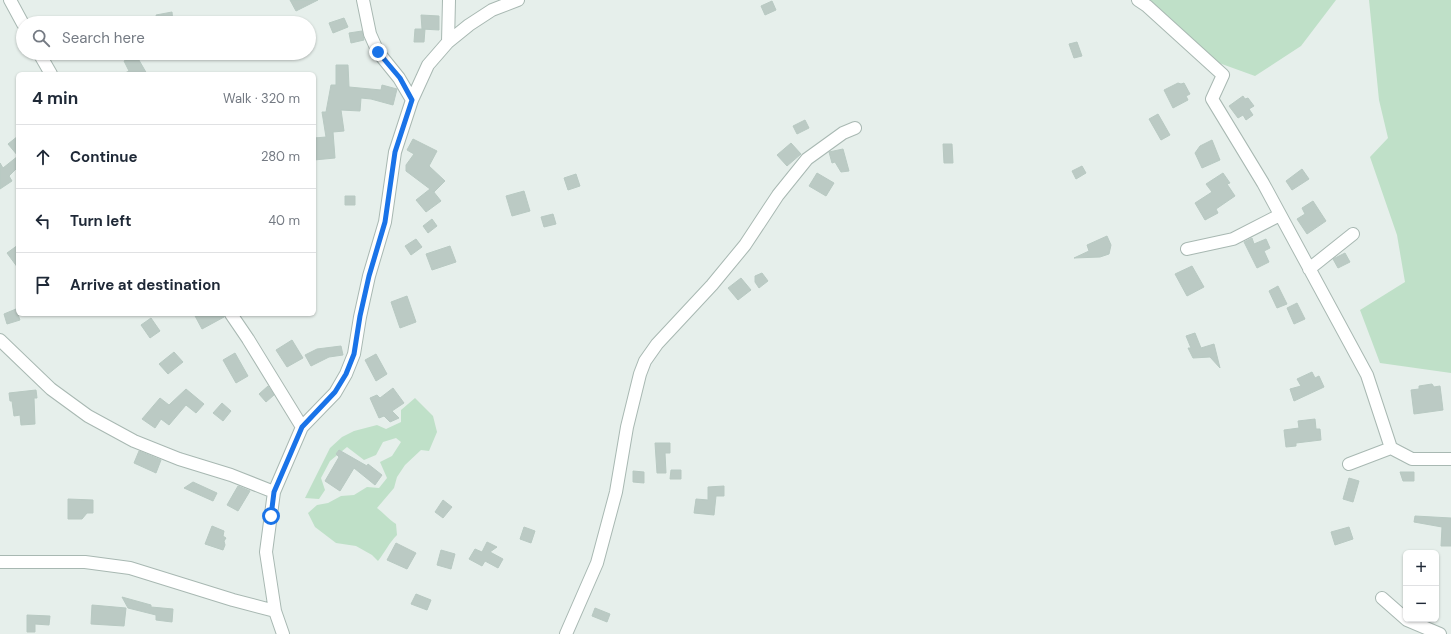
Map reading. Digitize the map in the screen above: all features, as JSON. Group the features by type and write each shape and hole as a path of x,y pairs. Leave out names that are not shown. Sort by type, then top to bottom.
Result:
{"street":[{"path":"10,0 19,16"},
{"path":"363,0 370,34 378,52 400,78 412,100"},
{"path":"448,42 449,0"},
{"path":"283,634 275,611 266,552 274,492 302,427 335,392 346,374 354,354 360,316 369,276 385,222 395,152 412,100 428,65 448,42 469,25 492,10 518,0"},
{"path":"1138,0 1147,6 1223,75 1212,100 1263,183 1367,375 1391,448 1412,459 1451,460"},
{"path":"43,60 50,72"},
{"path":"566,634 597,563 616,492 627,427 645,360 657,344 712,285 745,244 778,195 807,159 843,133 855,128"},
{"path":"1187,249 1234,239 1280,215"},
{"path":"1309,269 1353,234"},
{"path":"232,316 302,427"},
{"path":"0,340 51,389 88,416 134,440 179,459 231,475 274,492"},
{"path":"1350,464 1391,448"},
{"path":"0,562 85,562 130,568 233,600 275,611"},
{"path":"1382,598 1407,620 1440,634"}],"green space":[{"path":"1150,0 1336,0 1301,46 1255,76 1219,63"},
{"path":"1369,0 1451,0 1451,373 1380,363 1360,310 1405,282 1397,235 1370,157 1388,138 1379,100"},
{"path":"415,398 433,416 437,432 429,451 421,450 405,465 397,477 394,488 377,508 396,524 397,535 378,561 372,555 356,546 336,543 315,527 308,513 317,505 328,503 341,496 354,495 367,487 379,488 387,478 380,462 392,456 401,442 396,438 383,442 376,455 364,460 347,447 330,461 321,478 325,490 319,499 305,498 330,448 342,437 354,431 377,425 386,429 401,422 401,410"}],"building":[{"path":"290,0 318,0 296,11"},
{"path":"772,1 776,10 765,15 761,6"},
{"path":"172,12 172,16 156,16"},
{"path":"421,15 439,16 439,30 422,29"},
{"path":"344,18 348,27 333,33 329,23"},
{"path":"415,29 425,29 424,42 414,42"},
{"path":"362,31 364,40 351,43 349,33"},
{"path":"1077,42 1082,56 1074,58 1069,44"},
{"path":"139,60 146,72 127,72 129,71 124,61"},
{"path":"336,65 348,65 349,87 381,90 382,85 397,89 393,105 361,98 360,111 341,110 344,131 333,132 335,158 316,160 316,138 326,137 322,112 326,112 331,85 336,85"},
{"path":"1178,83 1184,83 1190,94 1186,96 1188,100 1173,108 1164,90"},
{"path":"1243,96 1245,99 1248,98 1254,106 1249,109 1253,115 1246,120 1243,115 1238,118 1229,106"},
{"path":"1158,114 1170,135 1161,140 1149,119"},
{"path":"805,120 809,128 797,134 793,126"},
{"path":"16,138 16,154 8,144"},
{"path":"413,139 437,151 429,166 445,181 434,192 433,191 441,201 426,212 416,200 430,189 406,171 406,165 414,154 407,150"},
{"path":"1212,140 1220,160 1202,168 1195,153 1200,146"},
{"path":"791,143 801,154 787,166 777,155"},
{"path":"943,144 952,144 953,163 944,163"},
{"path":"843,149 849,171 841,172 835,162 832,163 829,152"},
{"path":"16,158 16,169 9,176 12,181 0,189 0,163 3,168"},
{"path":"1082,166 1086,173 1076,179 1072,171"},
{"path":"1302,169 1309,179 1292,190 1286,181"},
{"path":"817,173 834,183 826,196 809,186"},
{"path":"1223,173 1230,183 1227,184 1235,196 1216,209 1218,213 1205,220 1195,203 1212,192 1206,184"},
{"path":"576,174 580,186 568,190 564,178"},
{"path":"524,191 530,211 512,216 506,196"},
{"path":"345,196 355,196 355,205 345,205"},
{"path":"1313,201 1326,221 1307,234 1297,219 1305,214 1302,208"},
{"path":"553,214 556,224 544,227 541,217"},
{"path":"432,219 437,226 428,233 423,226"},
{"path":"1107,236 1111,245 1109,254 1100,257 1074,258 1089,251 1087,245"},
{"path":"1252,238 1254,244 1266,239 1270,248 1264,251 1269,262 1257,268 1244,242"},
{"path":"416,239 422,247 411,255 405,246"},
{"path":"16,246 16,265 7,253"},
{"path":"450,246 456,262 432,270 426,254"},
{"path":"1345,253 1350,262 1338,268 1333,259"},
{"path":"1192,266 1204,287 1187,296 1175,274"},
{"path":"762,273 768,281 759,288 755,282 755,276"},
{"path":"741,278 751,290 738,300 728,288"},
{"path":"1278,286 1287,304 1277,308 1269,291"},
{"path":"407,296 416,322 400,328 391,302"},
{"path":"1297,303 1305,319 1294,324 1287,308"},
{"path":"16,309 16,316 19,316 20,320 7,324 4,314"},
{"path":"195,316 224,316 224,317 202,329"},
{"path":"151,318 160,331 150,338 141,325"},
{"path":"1195,333 1201,348 1214,344 1220,368 1210,357 1193,358 1188,348 1191,348 1186,336"},
{"path":"292,340 303,358 287,367 276,350"},
{"path":"341,346 343,355 329,357 311,366 305,355 317,349"},
{"path":"174,352 183,362 168,374 159,364"},
{"path":"235,353 248,376 236,383 223,360"},
{"path":"376,354 387,374 376,381 365,360"},
{"path":"1312,372 1315,378 1319,376 1324,387 1294,401 1290,389 1301,386 1297,379"},
{"path":"1432,384 1434,387 1440,386 1443,410 1414,414 1411,390 1419,389 1419,386"},
{"path":"268,386 274,395 266,402 259,394"},
{"path":"393,388 404,403 392,411 399,418 390,422 384,416 379,418 370,398 377,395 380,398"},
{"path":"186,389 204,404 196,413 186,405 169,425 161,419 155,428 142,419 160,398 169,405"},
{"path":"36,390 37,398 34,398 35,424 21,425 20,415 14,416 12,401 10,401 9,393"},
{"path":"222,403 231,411 223,421 213,413"},
{"path":"1315,419 1316,429 1320,429 1321,440 1296,443 1296,446 1286,447 1284,430 1299,428 1298,421"},
{"path":"655,443 670,443 670,453 665,453 666,473 657,473"},
{"path":"339,450 367,466 368,464 382,475 375,485 354,468 340,491 325,481 339,457 336,454"},
{"path":"139,451 161,460 156,473 134,463"},
{"path":"671,470 681,470 681,479 670,479"},
{"path":"633,471 644,472 644,483 633,482"},
{"path":"1400,472 1414,472 1414,481 1403,481"},
{"path":"1349,478 1359,481 1353,502 1343,499"},
{"path":"193,482 217,493 213,501 184,488"},
{"path":"238,486 250,491 238,511 227,505"},
{"path":"724,486 724,496 716,496 714,515 694,513 696,499 708,500 708,487"},
{"path":"68,499 93,500 93,513 87,513 82,519 68,519"},
{"path":"443,500 452,507 443,518 435,512"},
{"path":"1415,516 1451,518 1451,546 1441,546 1442,527 1414,522"},
{"path":"212,526 224,531 223,536 226,538 224,541 225,545 223,550 205,544"},
{"path":"524,527 535,531 531,543 520,539"},
{"path":"1349,527 1353,539 1335,545 1331,532"},
{"path":"487,542 497,547 490,552 503,559 498,568 485,561 482,566 469,559 475,549 482,552"},
{"path":"396,543 416,553 407,569 387,560"},
{"path":"441,550 455,554 451,569 437,565"},
{"path":"416,594 431,600 427,610 411,604"},
{"path":"122,597 151,605 151,607 173,609 172,622 156,620 156,615 128,608"},
{"path":"92,605 126,608 124,626 91,624"},
{"path":"595,608 610,614 607,622 592,616"},
{"path":"27,615 50,616 49,625 35,624 35,632 27,632"}],"route":[{"path":"271,516 274,492 302,427 335,392 346,374 354,354 360,316 369,276 385,222 395,152 412,100 400,78 392,67 383,60 378,52"}]}
